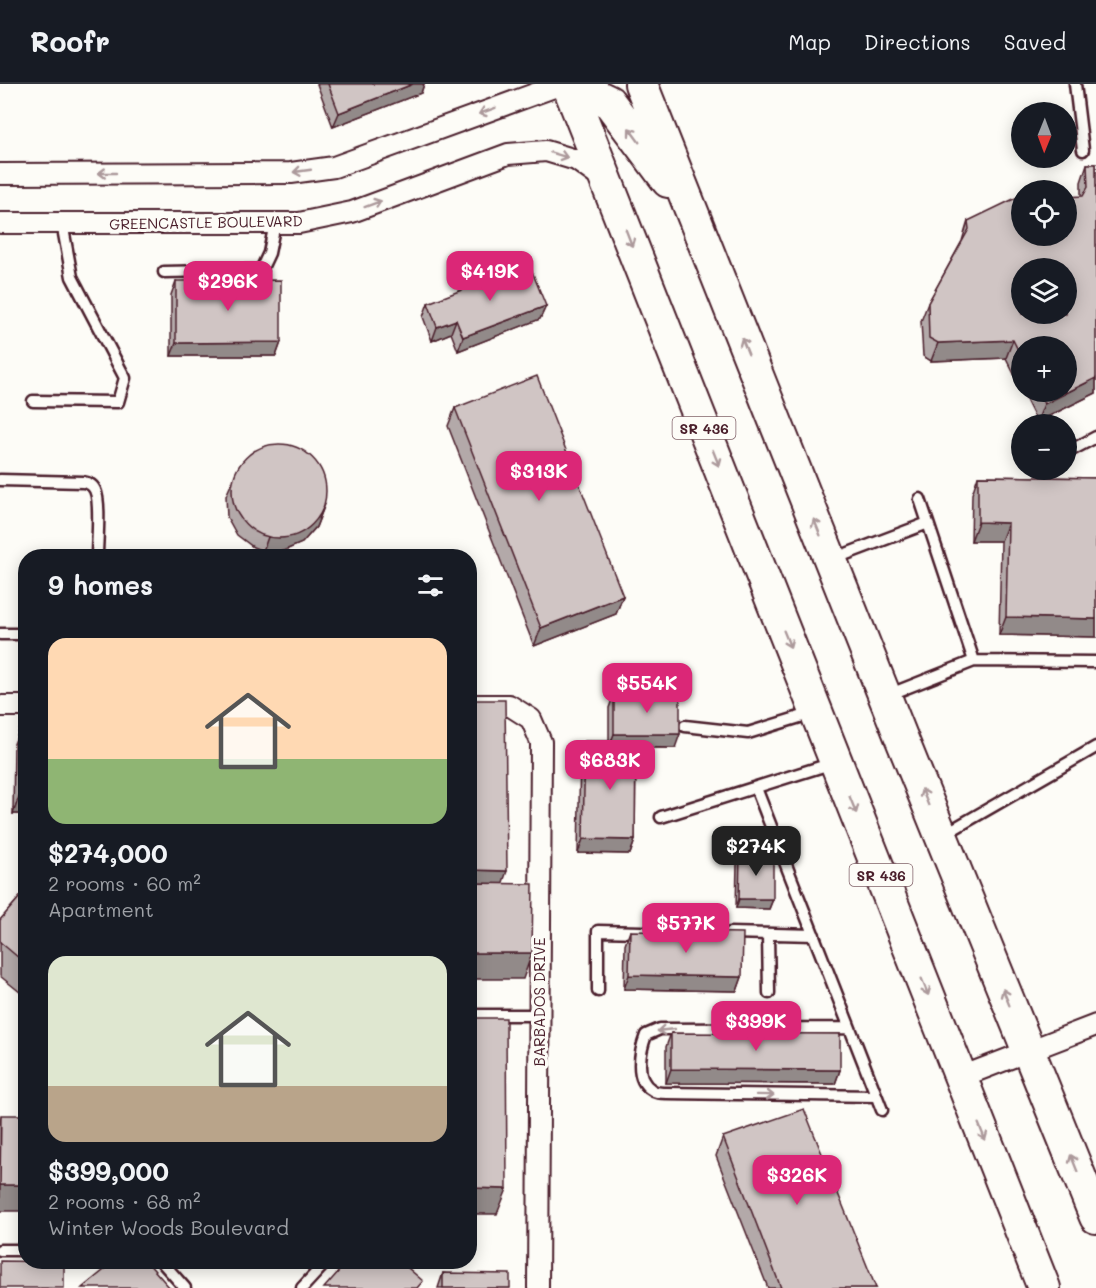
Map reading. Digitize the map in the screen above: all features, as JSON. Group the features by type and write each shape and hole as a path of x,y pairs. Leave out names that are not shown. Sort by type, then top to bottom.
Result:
{"main road":[{"name":"SR 436","path":"570,84 1044,1288"},
{"path":"570,84 609,102 693,216"},
{"path":"643,85 830,560 1096,1217"}],"street":[{"path":"0,174 291,173 334,167 562,84"},
{"name":"GREENCASTLE BOULEVARD","path":"0,223 299,223 352,212 508,154 546,151 576,160 608,183"},
{"name":"BARBADOS DRIVE","path":"477,705 509,705 531,718 541,742 538,1288"},
{"path":"0,706 18,706"},
{"path":"961,1077 1096,1025"}],"lane":[{"path":"1075,84 1083,150"},
{"path":"33,400 118,402 124,378 72,277 62,223"},
{"path":"164,272 261,270 269,253 275,223"},
{"path":"1077,447 1096,437"},
{"path":"0,480 91,484 97,501 97,549"},
{"path":"920,499 974,661"},
{"path":"830,560 928,523"},
{"path":"0,634 18,634"},
{"path":"885,696 974,661 1096,662"},
{"path":"685,726 748,733 816,712"},
{"path":"941,836 1096,747"},
{"path":"661,817 836,762"},
{"path":"756,788 882,1110"},
{"path":"598,991 598,931 655,932"},
{"path":"723,933 814,935"},
{"path":"768,934 770,993"},
{"path":"477,1015 539,1015"},
{"path":"850,1028 660,1029 646,1035 640,1049 640,1069 644,1083 654,1091 667,1094 876,1096"},
{"path":"0,1250 18,1250"},
{"path":"168,1269 185,1288"},
{"path":"302,1288 320,1269"}],"building":[{"path":"328,84 413,84 339,113"},
{"path":"1087,164 1096,164 1096,378 1077,388 1077,336 1011,336 1011,340 938,343 929,338 928,303 969,229 968,221 1011,200 1011,246 1077,246 1077,196 1083,196 1088,187"},
{"path":"529,264 546,306 463,337 456,320 437,327 428,303"},
{"path":"281,280 281,342 176,343 176,281"},
{"path":"537,376 623,596 541,628 455,408"},
{"path":"279,444 297,448 312,458 322,473 326,491 322,509 312,524 297,534 279,538 261,534 246,524 236,509 232,491 236,473 246,458 261,448"},
{"path":"978,476 1011,477 1011,480 1096,478 1096,619 1006,617 1008,523 978,522"},
{"path":"614,694 680,695 680,734 614,734"},
{"path":"477,700 505,700 507,871 477,870"},
{"path":"585,741 636,742 635,840 583,839"},
{"path":"740,855 773,855 773,899 739,899"},
{"path":"477,883 533,884 532,953 477,953"},
{"path":"18,899 18,957 0,942 0,920"},
{"path":"630,931 743,933 742,977 629,975"},
{"path":"477,1018 506,1018 507,1189 477,1188"},
{"path":"671,1033 840,1034 840,1070 671,1069"},
{"path":"804,1109 876,1288 781,1288 723,1137"},
{"path":"1,1115 18,1115 18,1185 0,1185"},
{"path":"0,1261 18,1261 18,1269 64,1269 64,1288 0,1288"},
{"path":"105,1269 153,1269 170,1288 82,1288"},
{"path":"341,1269 409,1269 423,1281 417,1288 324,1288"},
{"path":"443,1273 510,1274 510,1288 443,1288"}]}
